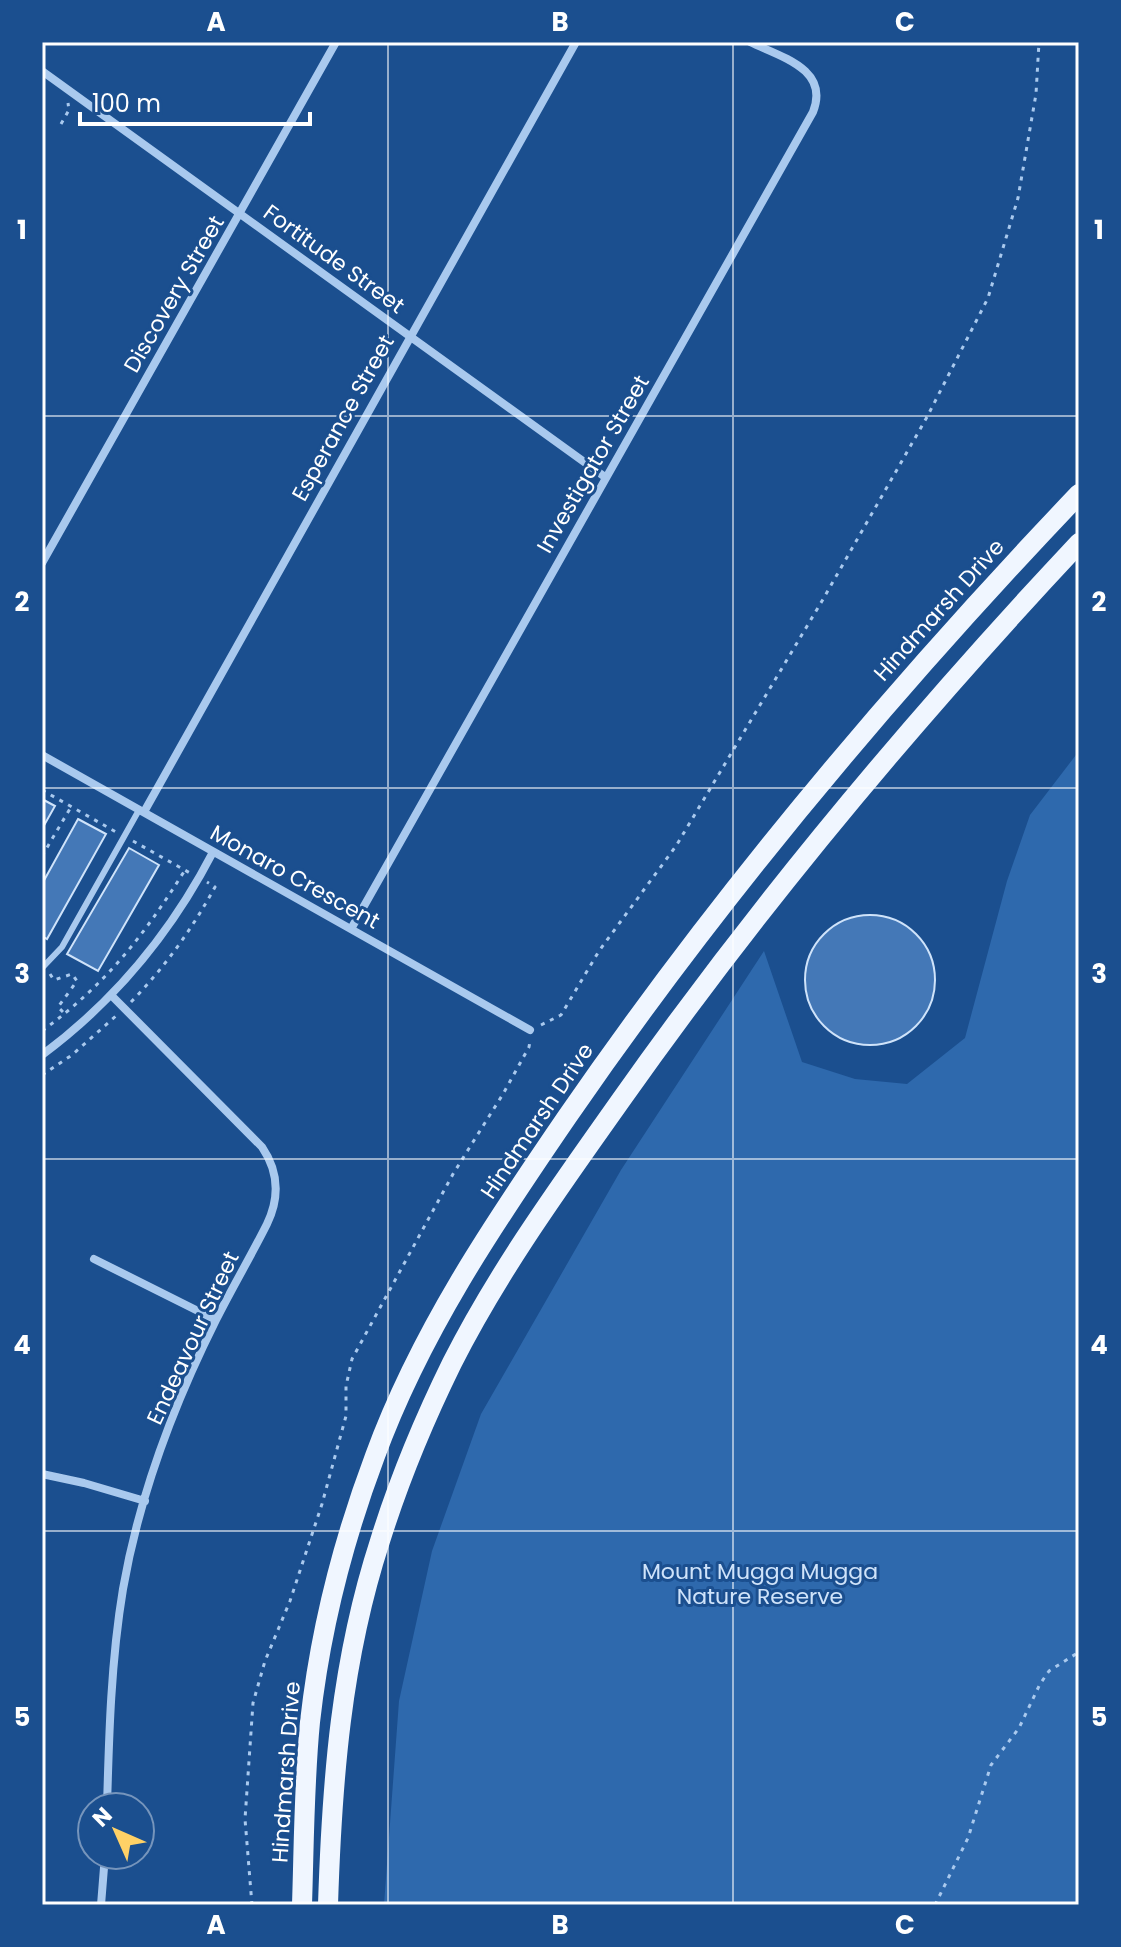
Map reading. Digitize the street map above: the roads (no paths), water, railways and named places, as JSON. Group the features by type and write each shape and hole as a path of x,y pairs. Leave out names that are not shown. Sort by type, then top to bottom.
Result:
{"main road":[{"name":"Hindmarsh Drive","path":"302,1905 309,1737 316,1679 329,1616 373,1460 398,1397 442,1311 488,1235 584,1093 741,881 887,704 1079,494"},
{"path":"328,1905 334,1761 355,1633 380,1541 400,1486 433,1402 467,1335 519,1249 578,1162 739,939 917,720 1079,543"}],"street":[{"name":"Discovery Street","path":"42,563 336,42"},
{"name":"Esperance Street","path":"141,811 576,42"},
{"name":"Investigator Street","path":"351,929 818,100 816,84 803,69 750,42"},
{"name":"Fortitude Street","path":"42,71 605,477"},
{"name":"Monaro Crescent","path":"42,755 530,1030"},
{"path":"42,1055 79,1027 145,960 179,914 213,852"},
{"name":"Endeavour Street","path":"107,1791 109,1725 118,1620 145,1501 168,1430 216,1320 274,1209 277,1196 274,1171 258,1142 112,996"},
{"path":"94,1259 216,1320"},
{"path":"42,1474 145,1501"},
{"path":"101,1905 104,1871"}],"lane":[{"path":"43,967 62,947 141,811"}],"park label":[{"name":"Mount Mugga Mugga Nature Reserve","path":"760,1584"}]}
